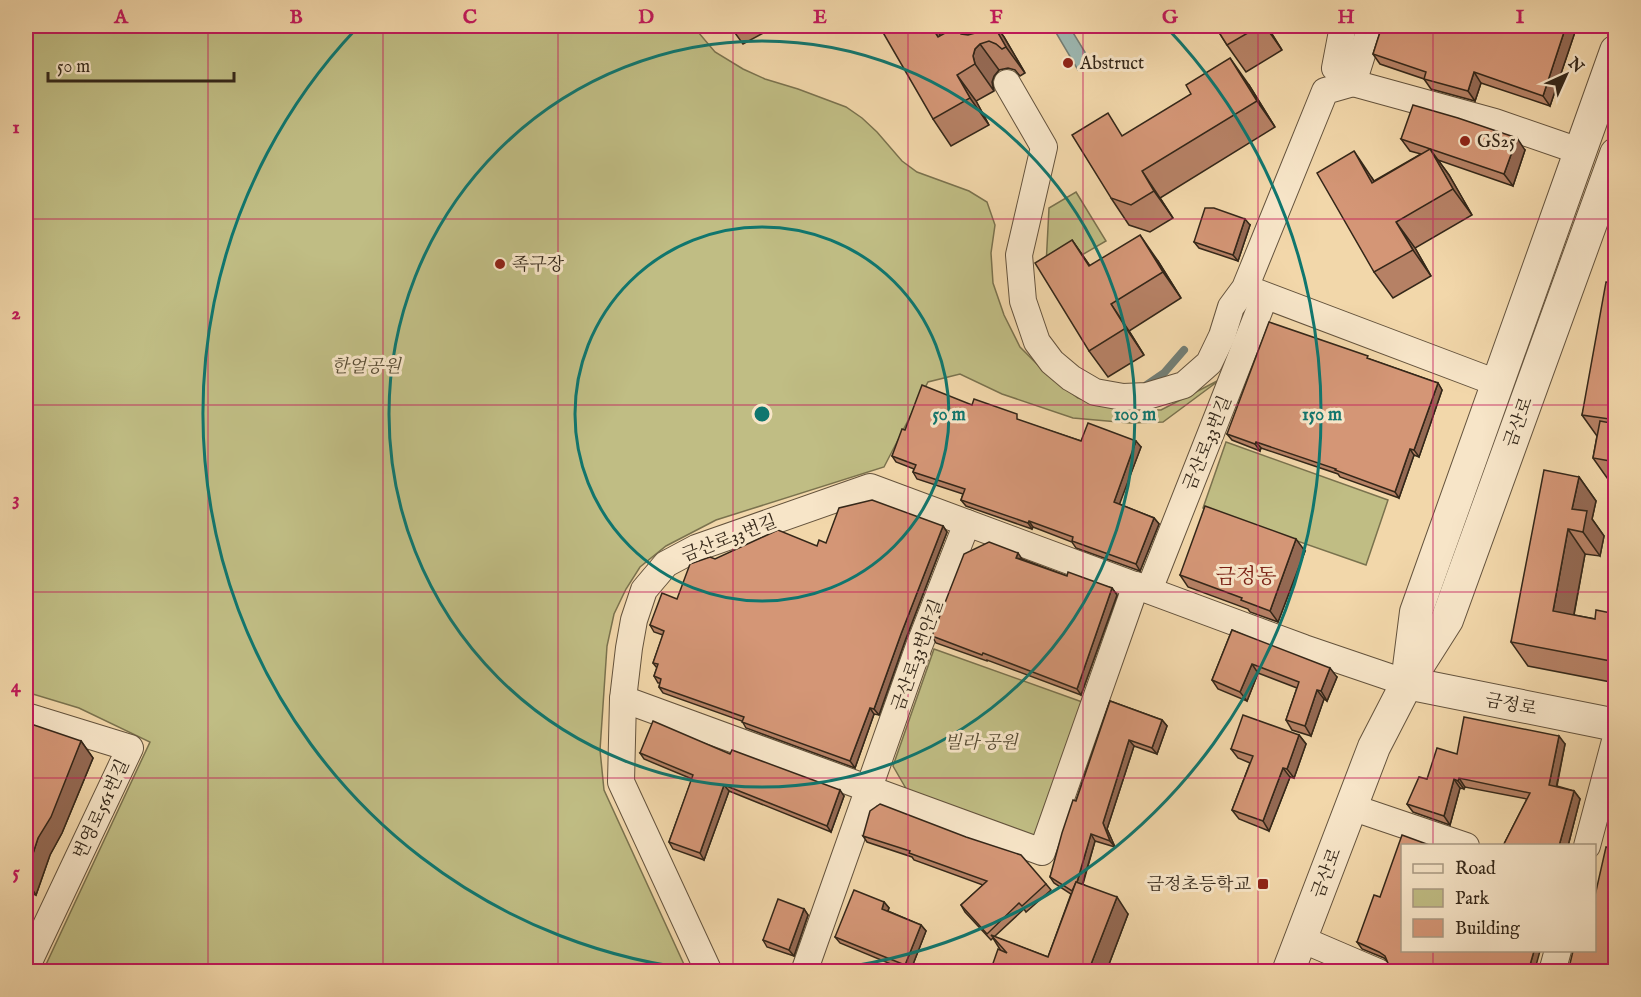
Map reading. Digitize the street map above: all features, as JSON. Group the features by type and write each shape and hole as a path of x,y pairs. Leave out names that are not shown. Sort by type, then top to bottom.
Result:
{"street":[{"path":"973,26 986,47"},
{"path":"1343,26 1335,68 1353,83 1495,122 1579,151"},
{"path":"1353,83 1371,26"},
{"name":"금산로","path":"1407,683 1416,612 1616,51"},
{"path":"1007,83 1044,147 1019,255 1023,301 1037,342 1052,362 1071,378 1095,392 1123,396 1147,396 1184,385 1209,363 1222,336 1231,307 1255,292 1325,91 1353,83"},
{"name":"금산로","path":"1288,972 1374,747 1407,683 1447,620 1615,157"},
{"name":"금산로","path":"1255,292 1497,383"},
{"name":"금산로33번길","path":"868,788 1042,852 1255,292"},
{"name":"금산로33번길","path":"709,972 621,782 623,699 634,620 644,590 666,564 696,548 870,487 1143,588 1307,640 1407,683"},
{"name":"금산로33번안길","path":"811,970 868,788 919,646 967,523"},
{"name":"금정로","path":"1407,683 1616,725"},
{"path":"623,699 868,788"},
{"name":"번영로561번길","path":"26,716 130,748 26,968"},
{"path":"1588,844 1616,737"},
{"path":"1351,807 1460,844"},
{"path":"1301,939 1378,972"},
{"path":"1551,972 1558,952"}],"green space":[{"name":"한얼공원","path":"26,26 693,26 715,52 743,69 846,107 862,118 902,161 917,172 969,191 987,202 995,225 991,253 993,283 1004,315 1020,347 1048,375 1078,398 1116,409 1161,410 1221,379 1163,422 1130,423 1073,418 1002,394 960,374 928,382 884,467 716,520 666,546 640,567 614,614 607,646 600,750 604,790 687,971 43,971 150,742 79,708 26,692"},
{"path":"1076,192 1106,241 1056,270 1046,266 1049,208"},
{"path":"1226,442 1388,500 1366,565 1203,508"},
{"name":"빌라 공원","path":"934,649 1085,703 1037,839 908,792 893,766"}],"water":[{"path":"1052,26 1069,26 1091,62 1078,70"}],"building":[{"path":"888,26 931,26 938,37 954,28 961,34 968,35 975,33 981,26 994,26 1006,47 1002,49 989,41 980,44 973,56 975,64 957,75 970,98 933,119 881,29"},
{"path":"1215,26 1260,26 1227,45"},
{"path":"1382,26 1566,26 1543,96 1474,72 1468,91 1424,79 1426,72 1373,54"},
{"path":"1230,58 1257,101 1142,171 1154,191 1131,205 1111,198 1072,135 1108,113 1122,136 1191,94 1186,85"},
{"path":"1413,105 1517,138 1504,174 1401,139"},
{"path":"1430,149 1453,189 1396,222 1413,250 1374,272 1317,173 1354,151 1372,183"},
{"path":"1205,208 1214,208 1245,219 1233,255 1194,242"},
{"path":"1140,235 1163,272 1111,304 1126,328 1089,351 1035,263 1072,240 1089,266"},
{"path":"1606,282 1616,283 1616,420 1582,415"},
{"path":"1269,322 1438,383 1414,450 1410,449 1395,492 1336,469 1227,434"},
{"path":"922,385 972,405 974,399 1017,414 1017,419 1081,441 1088,423 1136,441 1114,502 1154,518 1136,564 1072,541 1073,537 961,500 965,489 913,472 916,465 892,456 902,429 905,430"},
{"path":"1600,421 1616,424 1616,462 1593,458"},
{"path":"1544,470 1579,477 1572,509 1587,511 1583,532 1568,529 1553,611 1595,619 1596,610 1616,614 1616,662 1511,642"},
{"path":"872,500 943,526 874,709 870,708 850,761 742,722 744,717 659,687 661,679 654,676 658,664 653,663 664,631 650,625 662,593 677,599 690,564 710,557 715,559 778,530 817,546 819,540 826,543 839,508"},
{"path":"1205,506 1296,539 1270,611 1180,575"},
{"path":"989,542 1018,553 1016,558 1067,576 1068,572 1112,588 1077,689 932,636 964,554"},
{"path":"1232,630 1330,668 1321,691 1317,690 1305,726 1286,720 1299,682 1252,664 1240,692 1212,680"},
{"path":"1110,701 1162,720 1152,748 1129,740 1103,823 1110,841 1091,834 1077,882 1072,891 1050,877 1073,800 1076,801"},
{"path":"1243,715 1299,735 1287,769 1283,768 1263,821 1232,810 1253,756 1231,749"},
{"path":"1464,717 1559,736 1549,785 1574,791 1560,844 1504,844 1530,793 1459,778 1458,781 1454,779 1444,816 1407,804 1419,777 1427,779 1437,748 1457,754"},
{"path":"653,721 730,754 732,750 840,790 827,826 724,785 700,853 669,842 693,775 640,753"},
{"path":"31,724 81,741 51,817 38,838 26,875 26,743"},
{"path":"880,804 1021,855 1046,884 1022,906 1019,903 987,934 961,905 987,881 909,853 910,851 863,836 870,811"},
{"path":"1616,824 1616,972 1568,972 1573,952 1596,952 1596,891 1606,847 1610,848"},
{"path":"1402,835 1427,844 1401,844 1401,952 1534,952 1530,965 1533,966 1534,972 1387,972 1388,963 1385,956 1357,942 1374,895 1380,897"},
{"path":"1076,882 1117,897 1088,972 990,972 998,949 1007,953 991,935 1048,957"},
{"path":"854,890 884,902 882,909 921,925 905,965 835,937"},
{"path":"778,899 804,909 789,950 763,940"}],"waterway":[{"path":"1145,386 1164,373 1184,350"}],"place":[{"name":"Abstruct","path":"1068,63"},
{"name":"GS25","path":"1465,141"},
{"name":"족구장","path":"500,264"},
{"name":"금정초등학교","path":"1263,884"}],"district":[{"name":"금정동","path":"1246,576"}]}
